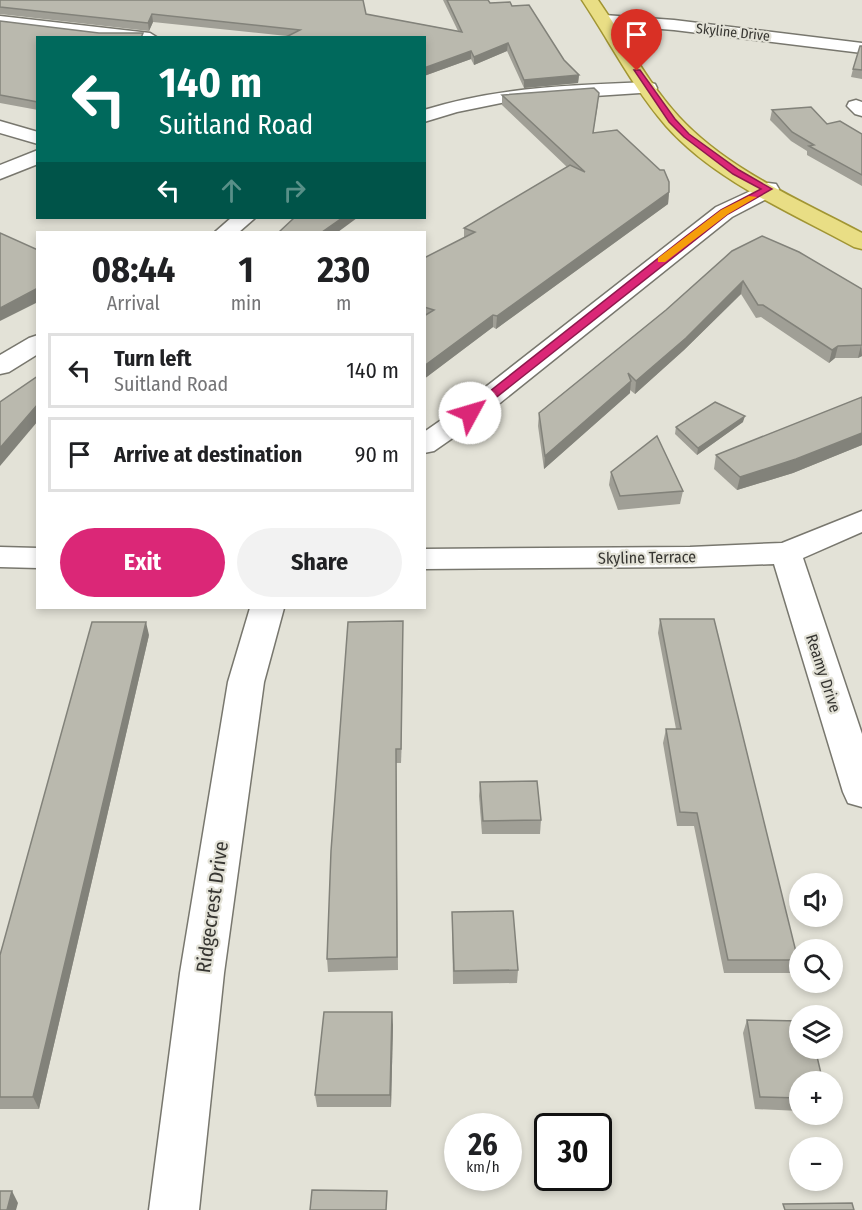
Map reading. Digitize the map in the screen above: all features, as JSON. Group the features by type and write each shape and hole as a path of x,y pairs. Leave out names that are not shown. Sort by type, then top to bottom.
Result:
{"main road":[{"path":"590,0 648,88 672,121 686,135 736,172 862,242"}],"street":[{"name":"Skyline Drive","path":"604,20 674,25 862,48"},
{"path":"0,21 132,36"},
{"path":"426,115 452,106 556,92 648,88"},
{"path":"430,92 452,106"},
{"path":"0,127 36,137"},
{"path":"0,173 36,157"},
{"path":"426,444 470,413 724,212 768,189"},
{"path":"227,231 243,219"},
{"path":"0,366 36,344"},
{"name":"Skyline Terrace","path":"426,559 690,557 786,553 862,521"},
{"name":"Reamy Drive","path":"786,553 862,792"},
{"path":"0,557 36,558"},
{"name":"Ridgecrest Drive","path":"174,1210 202,973 244,694 267,609"}],"building":[{"path":"0,0 363,0 366,14 462,32 447,0 510,2 512,6 529,5 564,60 579,75 524,80 508,43 474,57 471,51 426,67 426,36 288,36 300,30 152,14 148,23 0,7"},
{"path":"0,21 99,33 143,33 142,36 36,36 36,102 0,95"},
{"path":"860,46 862,46 862,70 853,69"},
{"path":"594,88 599,93 593,133 617,130 660,170 664,170 669,182 669,192 426,365 426,315 434,310 426,308 426,257 475,232 464,228 570,165 585,172 502,95"},
{"path":"811,107 827,124 840,121 862,134 862,175 809,146 814,145 792,132 772,110"},
{"path":"293,219 341,219 323,231 280,231"},
{"path":"0,233 36,249 36,289 0,308"},
{"path":"762,236 799,252 862,289 862,345 838,346 832,350 763,305 758,305 743,281 686,338 636,381 628,373 631,381 545,456 539,413 666,310 732,251"},
{"path":"36,377 36,406 0,448 0,402"},
{"path":"862,397 862,433 796,459 740,477 716,455"},
{"path":"715,402 745,416 698,448 676,427"},
{"path":"657,436 683,491 620,496 611,472"},
{"path":"660,619 714,619 793,939 789,939 789,960 728,960 697,813 680,812 666,729 681,729"},
{"path":"403,621 401,749 396,749 397,957 327,959 331,851 348,622"},
{"path":"92,622 146,622 33,1097 0,1097 0,955"},
{"path":"537,781 541,820 483,821 480,782"},
{"path":"513,911 518,970 454,971 452,912"},
{"path":"324,1012 392,1012 390,1095 315,1095"},
{"path":"747,1020 789,1021 789,1059 818,1059 820,1071 789,1071 789,1098 760,1097"},
{"path":"312,1190 387,1191 386,1210 310,1210"},
{"path":"0,1191 12,1191 7,1210 0,1210"},
{"path":"852,1203 854,1210 785,1210 783,1204"}],"slow traffic":[{"path":"662,260 724,212 752,197"}],"route":[{"path":"470,413 724,212 768,189 736,172 686,135 672,121 637,71"}]}
